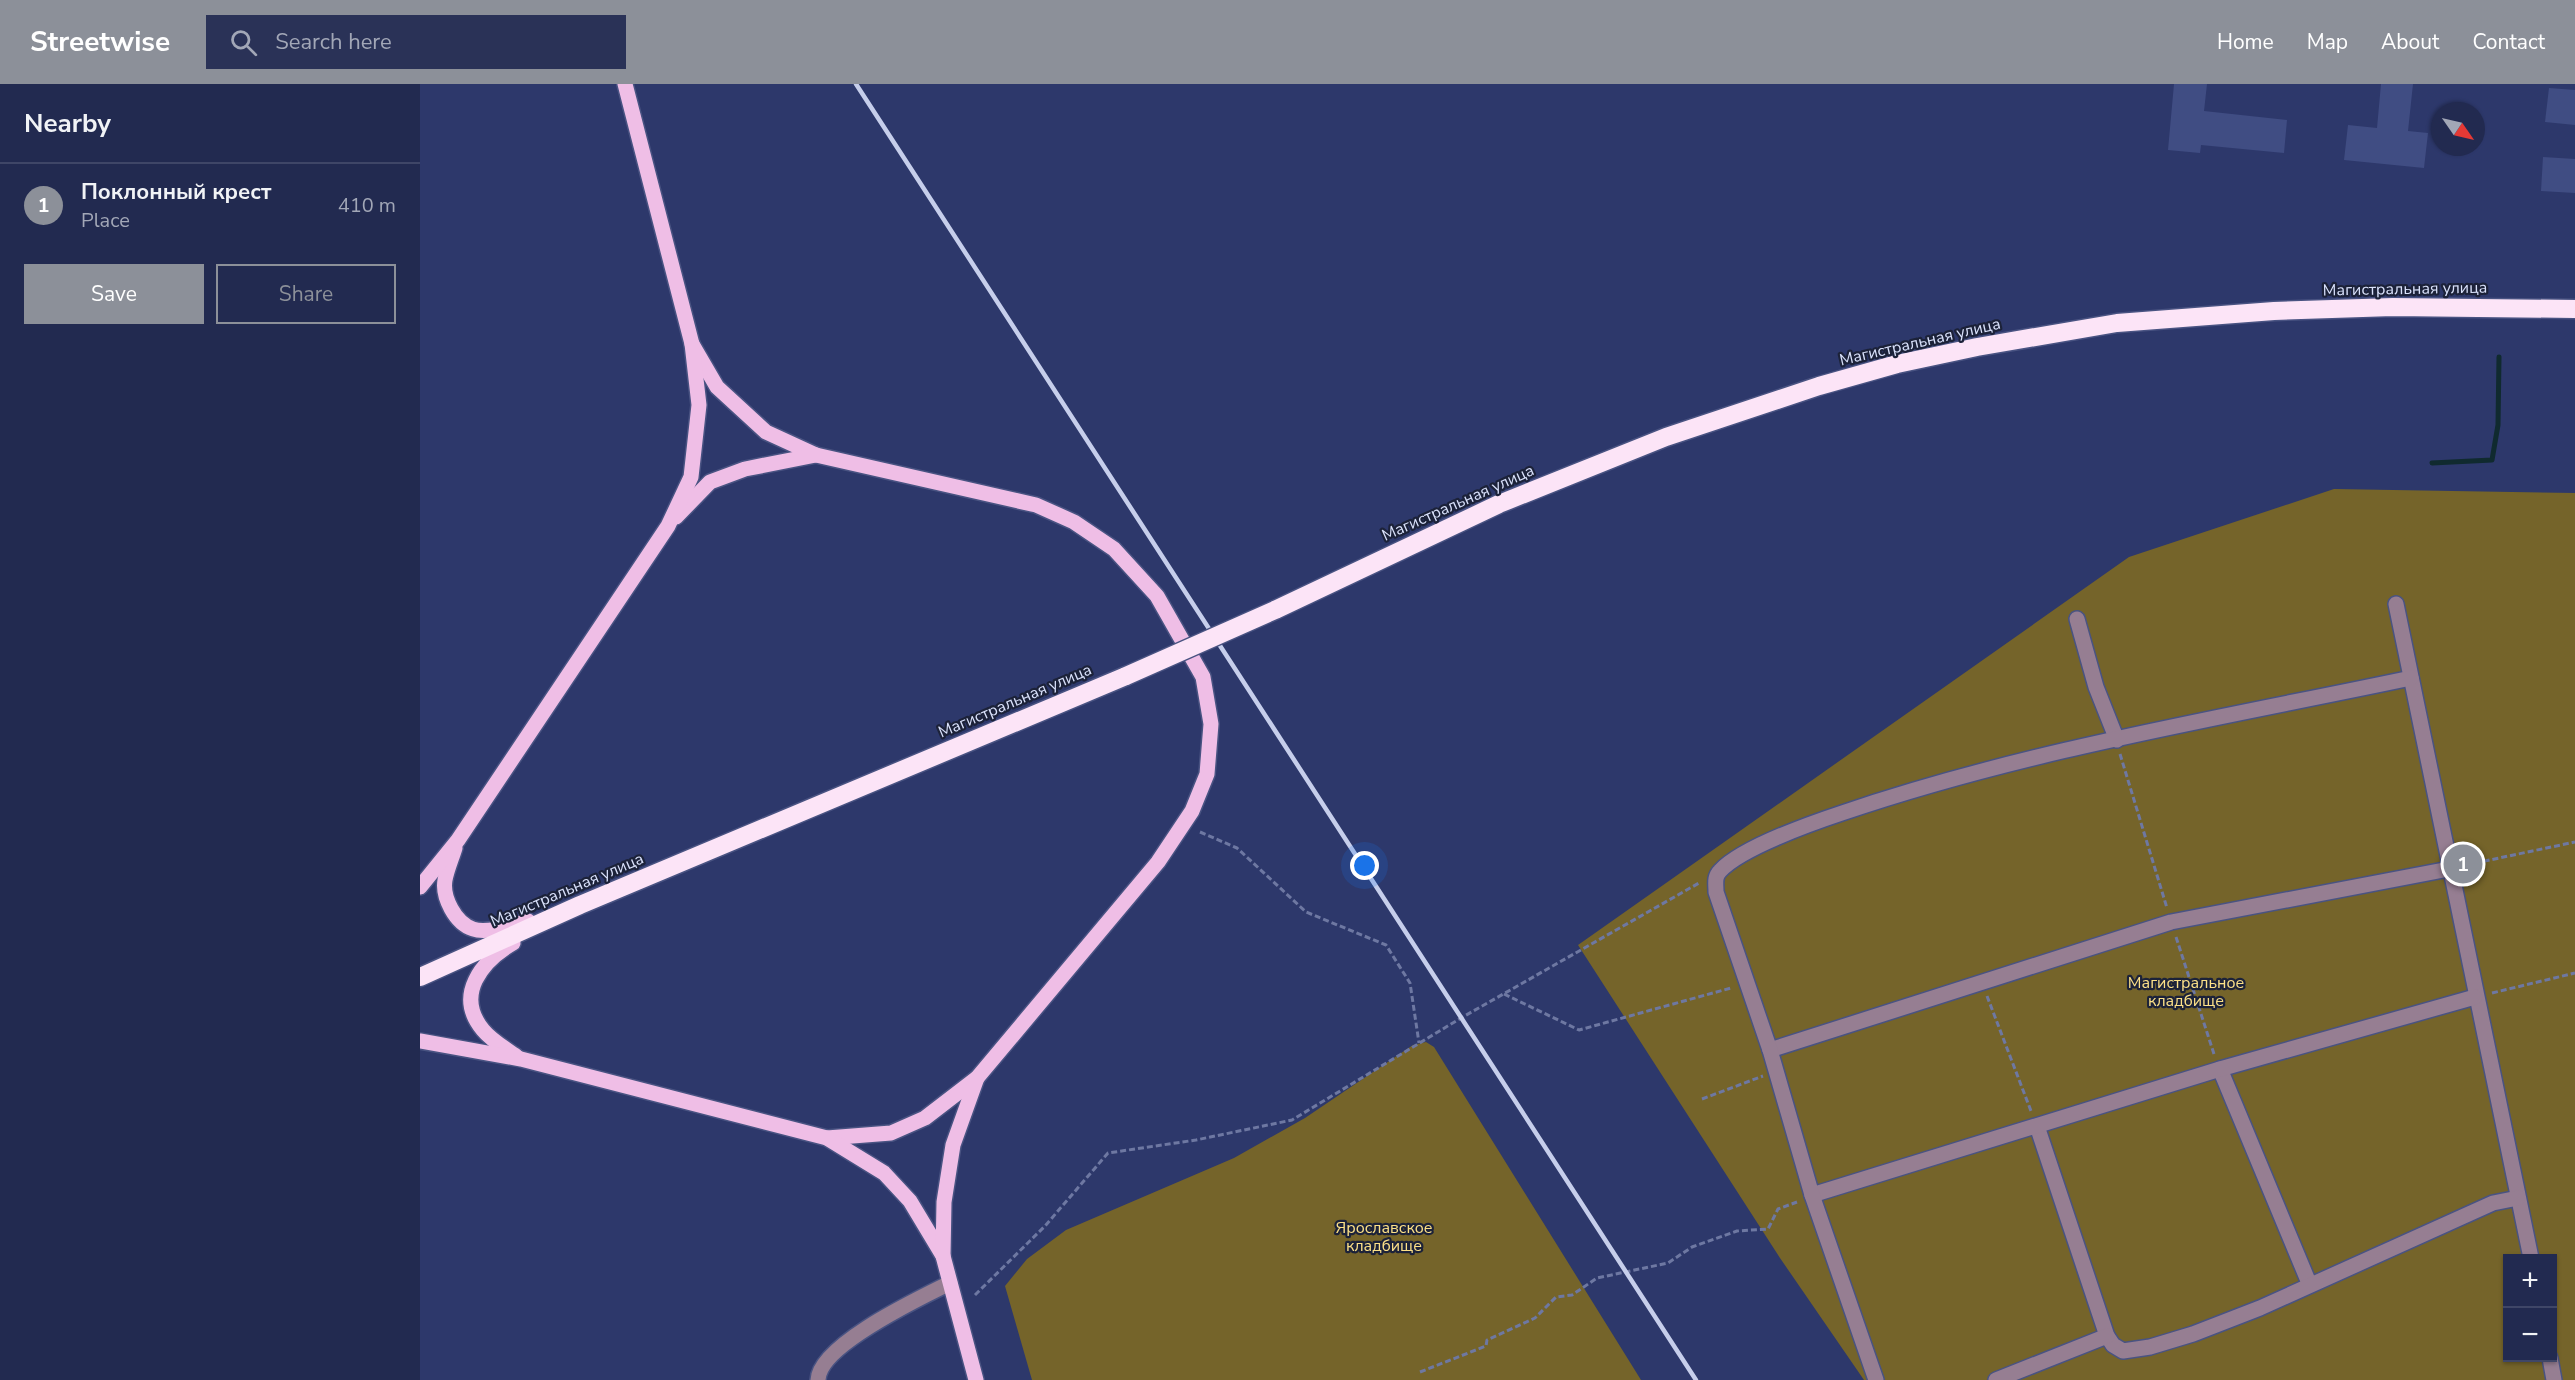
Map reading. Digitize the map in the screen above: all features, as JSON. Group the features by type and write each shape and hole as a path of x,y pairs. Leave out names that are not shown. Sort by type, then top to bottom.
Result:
{"highway":[{"name":"Магистральная улица","path":"420,977 580,905 1126,676 1275,610 1499,504 1666,437 1808,389 1898,364 1977,347 2117,323 2274,311 2393,307 2575,309"}],"main road":[{"path":"420,887 458,840 668,526 691,477 699,405 692,344 625,84"},
{"path":"692,344 717,387 766,432 816,455 1036,505 1074,522 1114,549 1157,596 1203,677 1211,724 1207,774 1192,811 1158,862 978,1078 925,1118 891,1133 827,1138"},
{"path":"668,526 710,482 745,469 816,455"},
{"path":"458,840 445,881 447,901 458,918 474,930 506,928 580,905"},
{"path":"521,1059 482,1029 472,1004 472,987 479,969 495,953 580,905"},
{"path":"420,1041 521,1059 827,1138 884,1173 910,1201 943,1256"},
{"path":"976,1380 943,1256 944,1202 953,1145 978,1078"}],"lane":[{"path":"2396,604 2529,1254"},
{"path":"2077,619 2096,687 2117,740"},
{"path":"1876,1380 1812,1196 1770,1050 1716,892 1715,879 1719,871 1799,827 1910,790 2080,746 2411,678"},
{"path":"1770,1050 2171,922 2450,869"},
{"path":"1812,1196 2220,1070 2475,997"},
{"path":"2220,1070 2309,1283"},
{"path":"2037,1126 2107,1336 2113,1345 2123,1350 2150,1347 2260,1308 2309,1283 2493,1203 2518,1198"},
{"path":"818,1380 818,1372 830,1357 881,1317 950,1283"},
{"path":"1996,1380 2107,1336"},
{"path":"2551,1362 2554,1380"}],"path":[{"path":"2117,740 2171,922 2220,1070"},
{"path":"1200,832 1237,848 1306,912 1386,945 1410,983 1419,1043"},
{"path":"2450,869 2575,842"},
{"path":"975,1295 1045,1226 1108,1153 1196,1140 1292,1120 1419,1043 1719,871"},
{"path":"2475,997 2575,973"},
{"path":"1981,981 2037,1126"},
{"path":"1504,994 1580,1030 1747,983"},
{"path":"1702,1099 1776,1071"},
{"path":"1420,1372 1486,1346 1487,1340 1535,1318 1556,1297 1572,1295 1597,1278 1668,1263 1692,1247 1737,1231 1768,1229 1778,1209 1812,1196"}],"green space":[{"name":"Магистральное кладбище","path":"2334,489 2575,493 2575,1380 1864,1380 1780,1258 1578,945 2129,557"},
{"name":"Ярославское кладбище","path":"1426,1042 1434,1047 1641,1380 1032,1380 1005,1286 1027,1259 1066,1230 1234,1158 1305,1118 1413,1045"}],"building":[{"path":"2174,84 2207,84 2204,111 2287,120 2284,153 2201,145 2200,153 2168,150"},
{"path":"2381,84 2413,84 2408,131 2428,133 2424,168 2344,160 2348,125 2377,128"},
{"path":"2549,88 2575,90 2575,125 2545,122"},
{"path":"2543,157 2575,159 2575,193 2541,191"}],"waterway":[{"path":"2432,463 2492,460 2498,425 2499,357"}],"railway":[{"path":"856,84 1696,1380"}],"place":[{"name":"Поклонный крест","path":"2463,864"}]}
